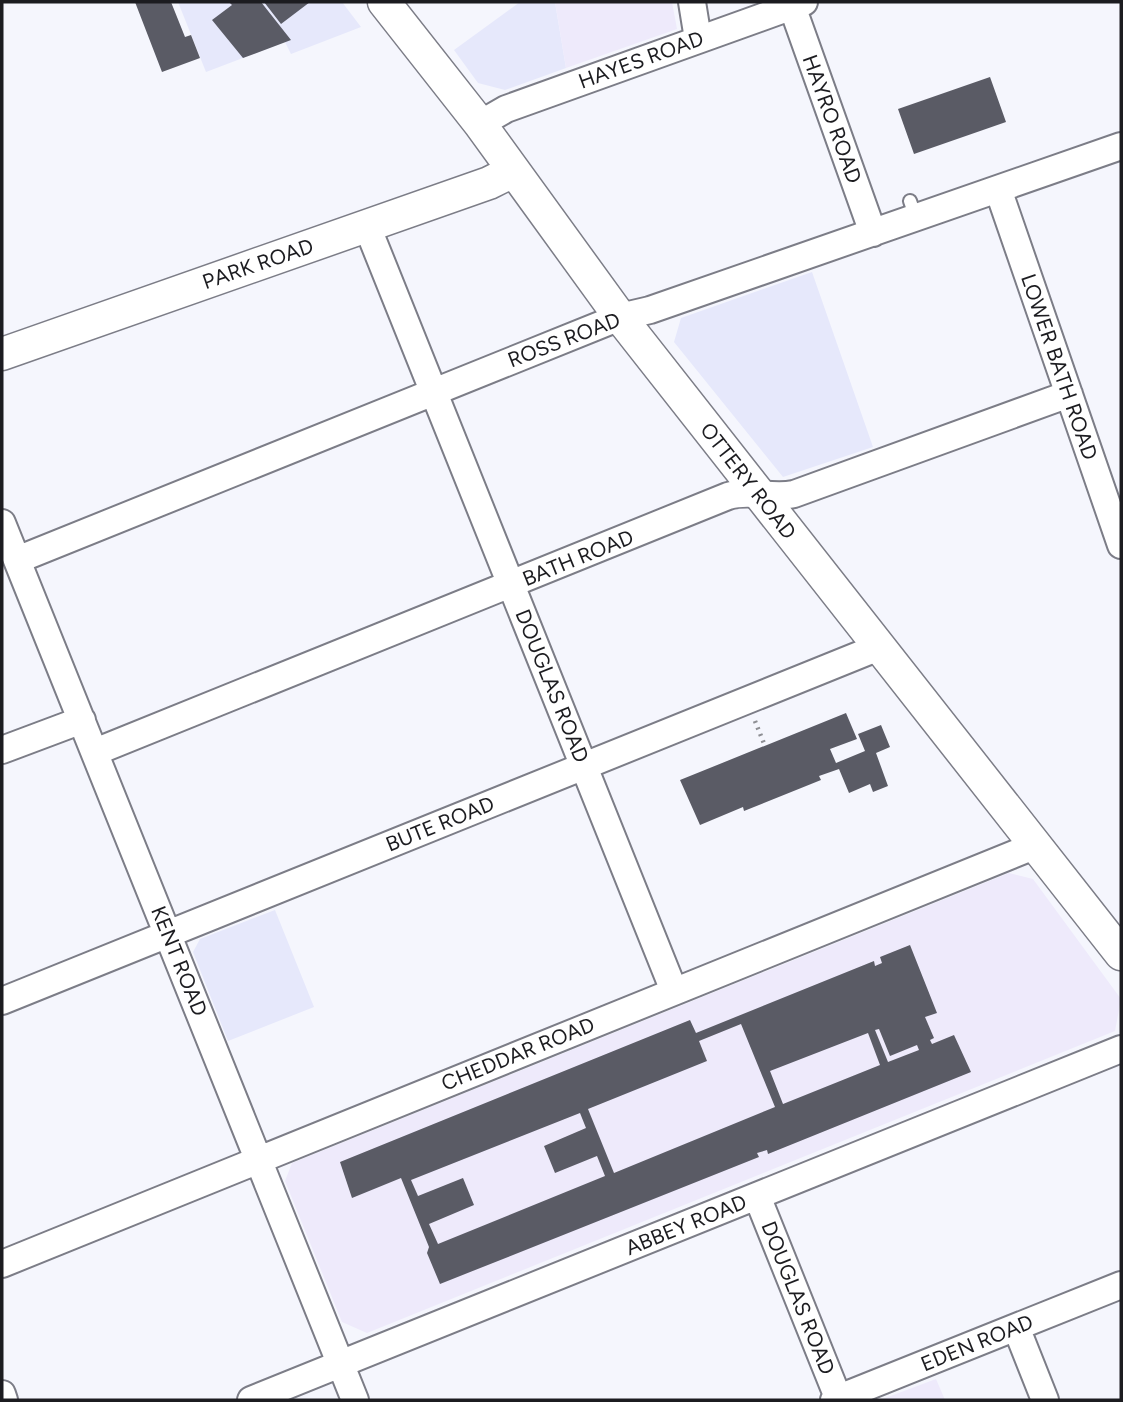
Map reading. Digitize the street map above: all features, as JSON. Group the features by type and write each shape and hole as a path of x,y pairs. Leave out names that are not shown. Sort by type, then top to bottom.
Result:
{"street":[{"name":"OTTERY ROAD","path":"384,2 480,124 620,317 1121,954"},
{"path":"692,2 698,39"},
{"name":"HAYES ROAD","path":"480,124 506,108 798,4"},
{"name":"HAYRO ROAD","path":"798,4 873,233"},
{"name":"ROSS ROAD","path":"17,559 620,317 650,310 873,233 913,209 998,189 1048,164 1121,146"},
{"name":"PARK ROAD","path":"2,354 489,183 513,171"},
{"name":"LOWER BATH ROAD","path":"998,189 1121,545"},
{"name":"DOUGLAS ROAD","path":"367,226 674,991"},
{"name":"BATH ROAD","path":"95,752 728,496 794,494 1069,394"},
{"name":"KENT ROAD","path":"2,523 355,1400"},
{"name":"BUTE ROAD","path":"2,1001 879,647"},
{"path":"2,750 82,720"},
{"name":"CHEDDAR ROAD","path":"2,1264 1034,846"},
{"name":"ABBEY ROAD","path":"251,1400 1121,1049"},
{"name":"DOUGLAS ROAD","path":"757,1196 837,1400"},
{"name":"EDEN ROAD","path":"837,1400 1121,1285"},
{"path":"1016,1327 1045,1400"},
{"path":"2,1394 4,1400"}],"shaded area":[{"path":"178,2 342,2 361,27 291,54 285,42 206,72"},
{"path":"520,2 555,2 566,68 505,90 478,83 454,50"},
{"path":"555,2 672,2 677,29 566,68"},
{"path":"812,272 873,447 783,477 674,342 681,318"},
{"path":"1009,873 1033,879 1121,999 1115,1031 367,1333 342,1322 285,1181 292,1163"},
{"path":"275,910 314,1007 228,1041 193,952 200,939"},
{"path":"936,1379 945,1400 880,1400"}],"building":[{"path":"135,2 171,2 185,37 191,35 200,58 162,72"},
{"path":"229,2 261,2 291,40 243,58 212,20 232,5"},
{"path":"264,2 310,2 281,24"},
{"path":"990,77 1006,122 914,154 898,109"},
{"path":"846,713 857,739 830,749 836,763 865,751 858,734 881,725 890,747 876,753 888,786 873,792 870,784 849,793 839,769 819,776 821,780 744,811 743,807 700,825 680,780"},
{"path":"910,945 937,1013 925,1017 934,1038 930,1040 932,1044 954,1035 971,1072 768,1154 767,1150 757,1153 759,1157 440,1284 427,1253 429,1247 401,1178 352,1198 340,1162 690,1020 696,1033 874,961 875,966 882,963 880,957","holes":["741,1024 775,1107 614,1173 588,1109 707,1061 699,1041","879,1029 890,1056 917,1045 919,1050 888,1062 875,1030","868,1033 880,1065 783,1104 770,1071","580,1113 586,1128 544,1146 555,1173 597,1156 605,1176 438,1244 429,1224 474,1205 463,1178 418,1196 411,1180"]}]}
